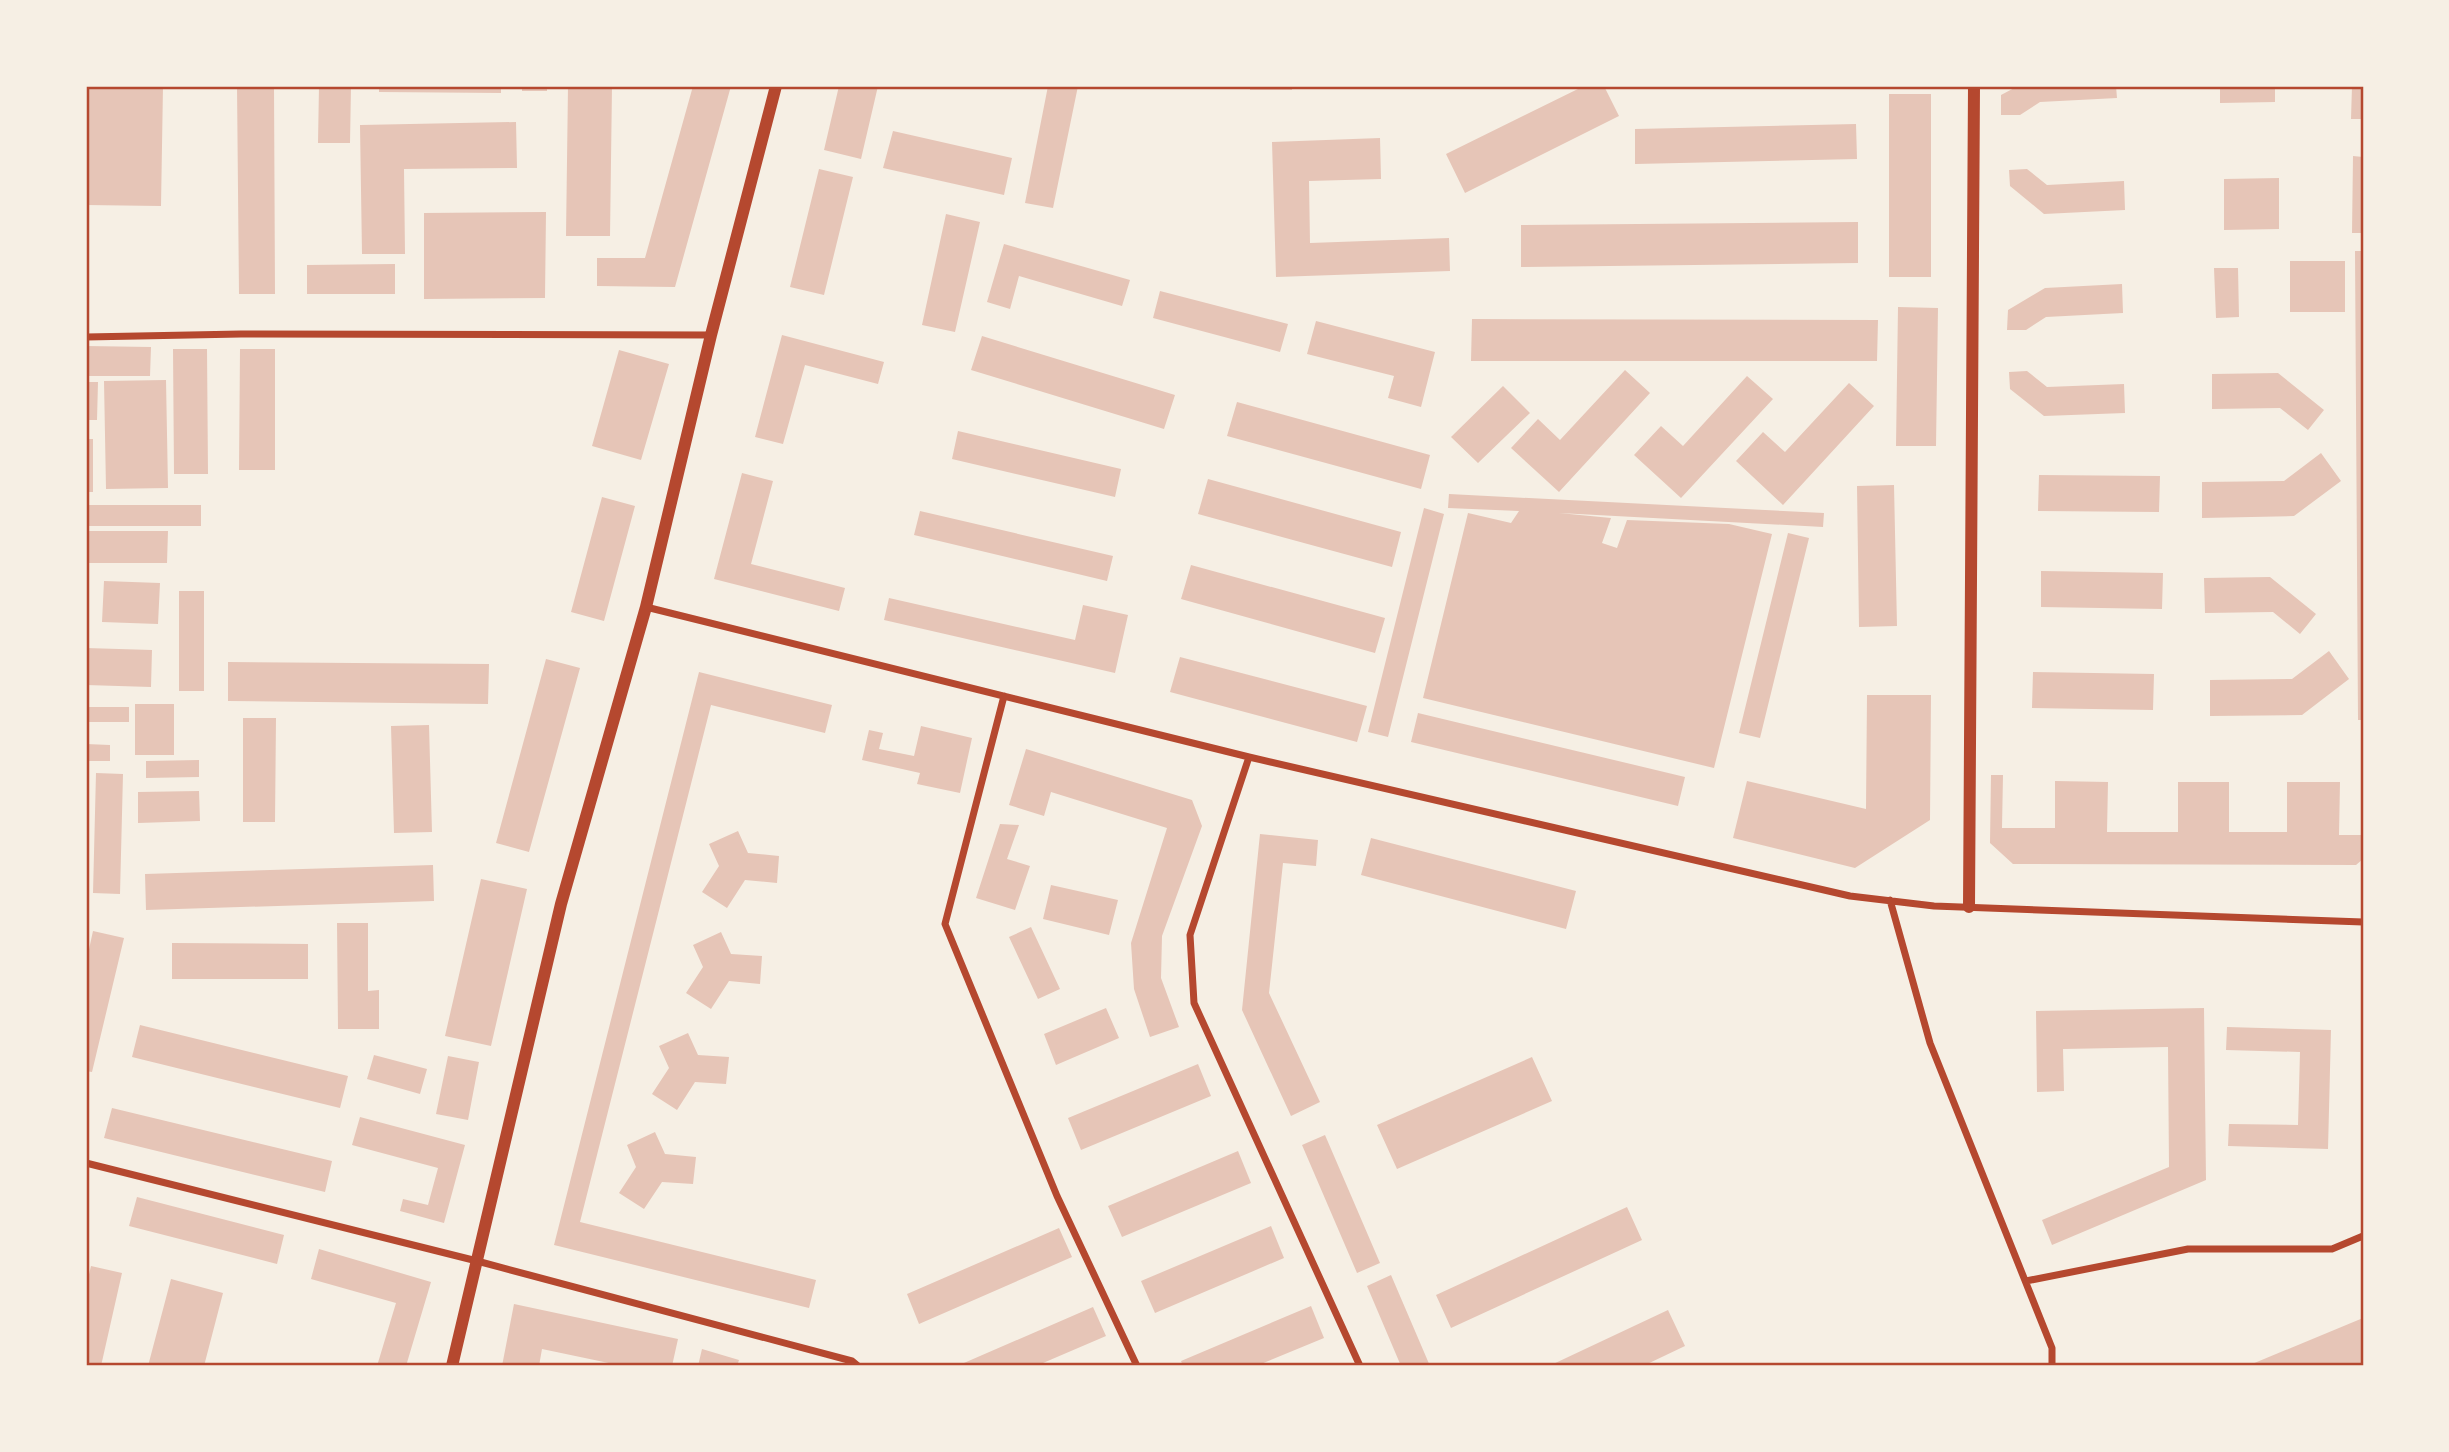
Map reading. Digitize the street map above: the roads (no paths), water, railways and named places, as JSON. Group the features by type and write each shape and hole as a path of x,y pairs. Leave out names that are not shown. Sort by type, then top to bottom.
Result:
{"street":[{"path":"452,1366 561,904 646,607 711,335 776,86"},
{"path":"1969,907 1974,86"},
{"path":"86,337 241,334 711,335"},
{"path":"646,607 1249,757 1837,893 1890,901 1969,907 2363,922"},
{"path":"1004,696 944,924 1057,1196 1137,1366"},
{"path":"1249,757 1191,935 1194,1003 1360,1366"},
{"path":"1890,901 1930,1043 2052,1349 2052,1366"},
{"path":"86,1163 477,1261 852,1360 858,1366"},
{"path":"2026,1281 2188,1249 2332,1249 2363,1236"}]}
